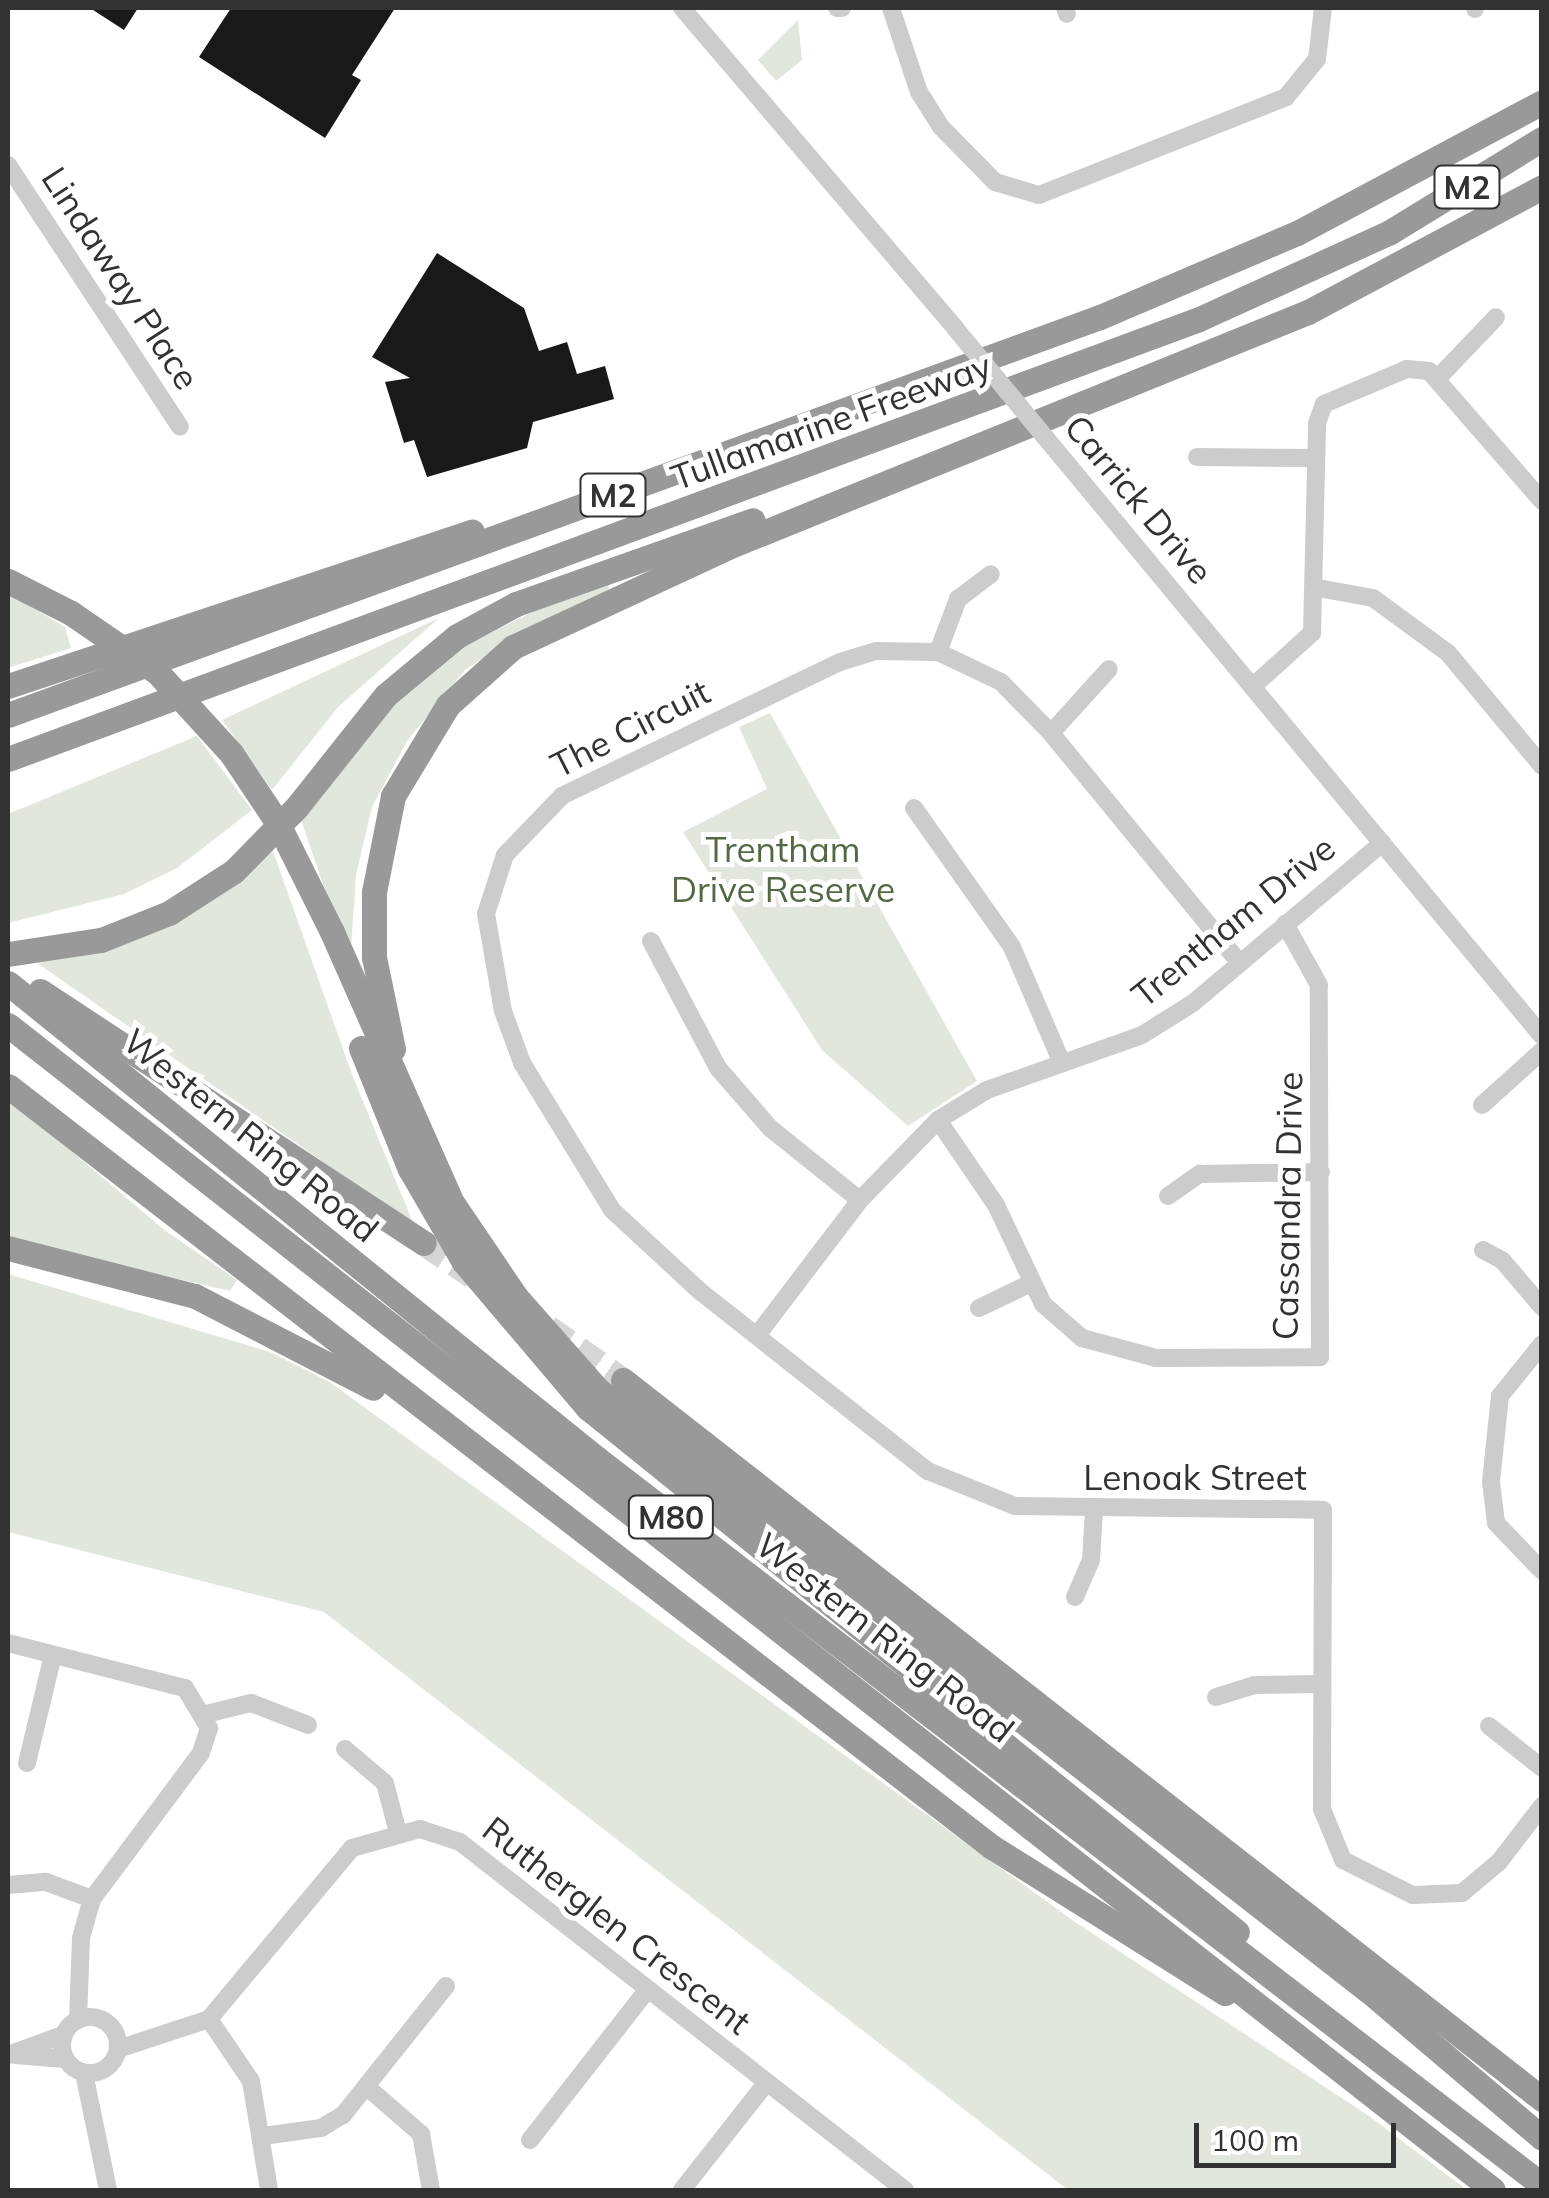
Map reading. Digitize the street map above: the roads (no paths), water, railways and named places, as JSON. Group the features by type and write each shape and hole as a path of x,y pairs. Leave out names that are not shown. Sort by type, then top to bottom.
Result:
{"highway":[{"name":"Tullamarine Freeway","path":"8,713 1218,269 1542,102"},
{"name":"Tullamarine Freeway","path":"8,759 1038,382 1289,282 1440,204 1542,138"},
{"path":"1440,204 1542,147"},
{"path":"428,1153 383,1011 374,892 394,796 448,705 538,633 981,443 1308,312 1542,187"},
{"path":"8,686 804,423"},
{"path":"8,954 112,936 213,887 268,840 386,696 457,636 516,604 981,443"},
{"path":"10,583 72,613 157,672 232,753 301,869 428,1153 516,1297 648,1436 1370,1992 1542,2138"},
{"path":"301,869 410,1169 464,1262 543,1359 642,1455 1106,1820 1348,2033"},
{"path":"8,968 424,1242"},
{"name":"Western Ring Road","path":"8,983 596,1458 1542,2185"},
{"name":"Western Ring Road","path":"8,1025 1304,2037 1492,2190"},
{"path":"8,1086 478,1456 1052,1890 1304,2037"},
{"path":"8,1248 134,1276 226,1308 400,1403 478,1456"},
{"path":"623,1380 1542,2100"},
{"path":"1370,1992 1542,2111"}],"street":[{"name":"Carrick Drive","path":"682,8 954,328 1542,1036"},
{"path":"891,8 934,119 995,182 1039,195 1286,97 1317,60 1323,8"},
{"name":"Lindaway Place","path":"8,165 180,426"},
{"path":"1438,378 1496,318"},
{"path":"1252,687 1312,633 1318,588 1316,458 1324,404 1407,370 1438,378 1542,501"},
{"path":"1197,457 1316,458"},
{"path":"938,652 958,598 990,574"},
{"path":"1318,588 1373,598 1448,653 1542,766"},
{"name":"The Circuit","path":"758,1334 643,1243 554,1126 503,1011 487,944 494,884 520,836 562,796 840,662 876,651 938,652 1001,682 1051,733 1239,962"},
{"path":"1051,733 1109,669"},
{"path":"914,808 1012,947 1062,1062"},
{"name":"Trentham Drive","path":"758,1334 860,1200 938,1120 987,1090 1142,1034 1239,962 1382,844"},
{"name":"Cassandra Drive","path":"938,1120 996,1205 1031,1283 1065,1326 1123,1355 1320,1357 1319,985 1285,924"},
{"path":"651,942 718,1068 770,1128 860,1200"},
{"path":"1482,1104 1542,1051"},
{"path":"1168,1196 1200,1174 1321,1172"},
{"path":"1483,1250 1502,1260 1542,1307"},
{"path":"979,1308 1031,1283"},
{"name":"Lenoak Street","path":"758,1334 928,1471 1015,1506 1323,1510 1320,1684 1324,1825 1353,1868 1413,1895 1462,1893 1499,1862 1542,1806"},
{"path":"1542,1344 1500,1396 1491,1464 1496,1523 1542,1571"},
{"path":"1075,1597 1091,1560 1094,1510"},
{"path":"8,1643 185,1688 206,1714 201,1754 92,1899 81,1966 87,2018 117,2042 154,2039 208,2019 335,1864 362,1841 397,1829 386,1782 345,1748"},
{"path":"27,1764 53,1655"},
{"path":"1216,1696 1255,1685 1320,1684"},
{"path":"206,1714 251,1704 308,1725"},
{"path":"1489,1726 1542,1768"},
{"name":"Rutherglen Crescent","path":"397,1829 460,1842 905,2190"},
{"path":"8,1885 46,1882 92,1899"},
{"path":"263,2136 333,2122 367,2087 446,1986"},
{"path":"530,2140 647,1990"},
{"path":"8,2055 63,2035 87,2018"},
{"path":"208,2019 252,2081 270,2190"},
{"path":"63,2035 64,2059"},
{"path":"98,2116 104,2070 117,2042"},
{"path":"8,2055 64,2059 84,2073 98,2116 108,2190"},
{"path":"84,2073 104,2070"},
{"path":"682,2190 767,2082"},
{"path":"367,2087 421,2134 431,2190"}],"tunnel":[{"path":"424,1243 473,1276"},
{"path":"548,1327 623,1380"}],"park label":[{"name":"Trentham Drive Reserve","path":"783,869"}]}
